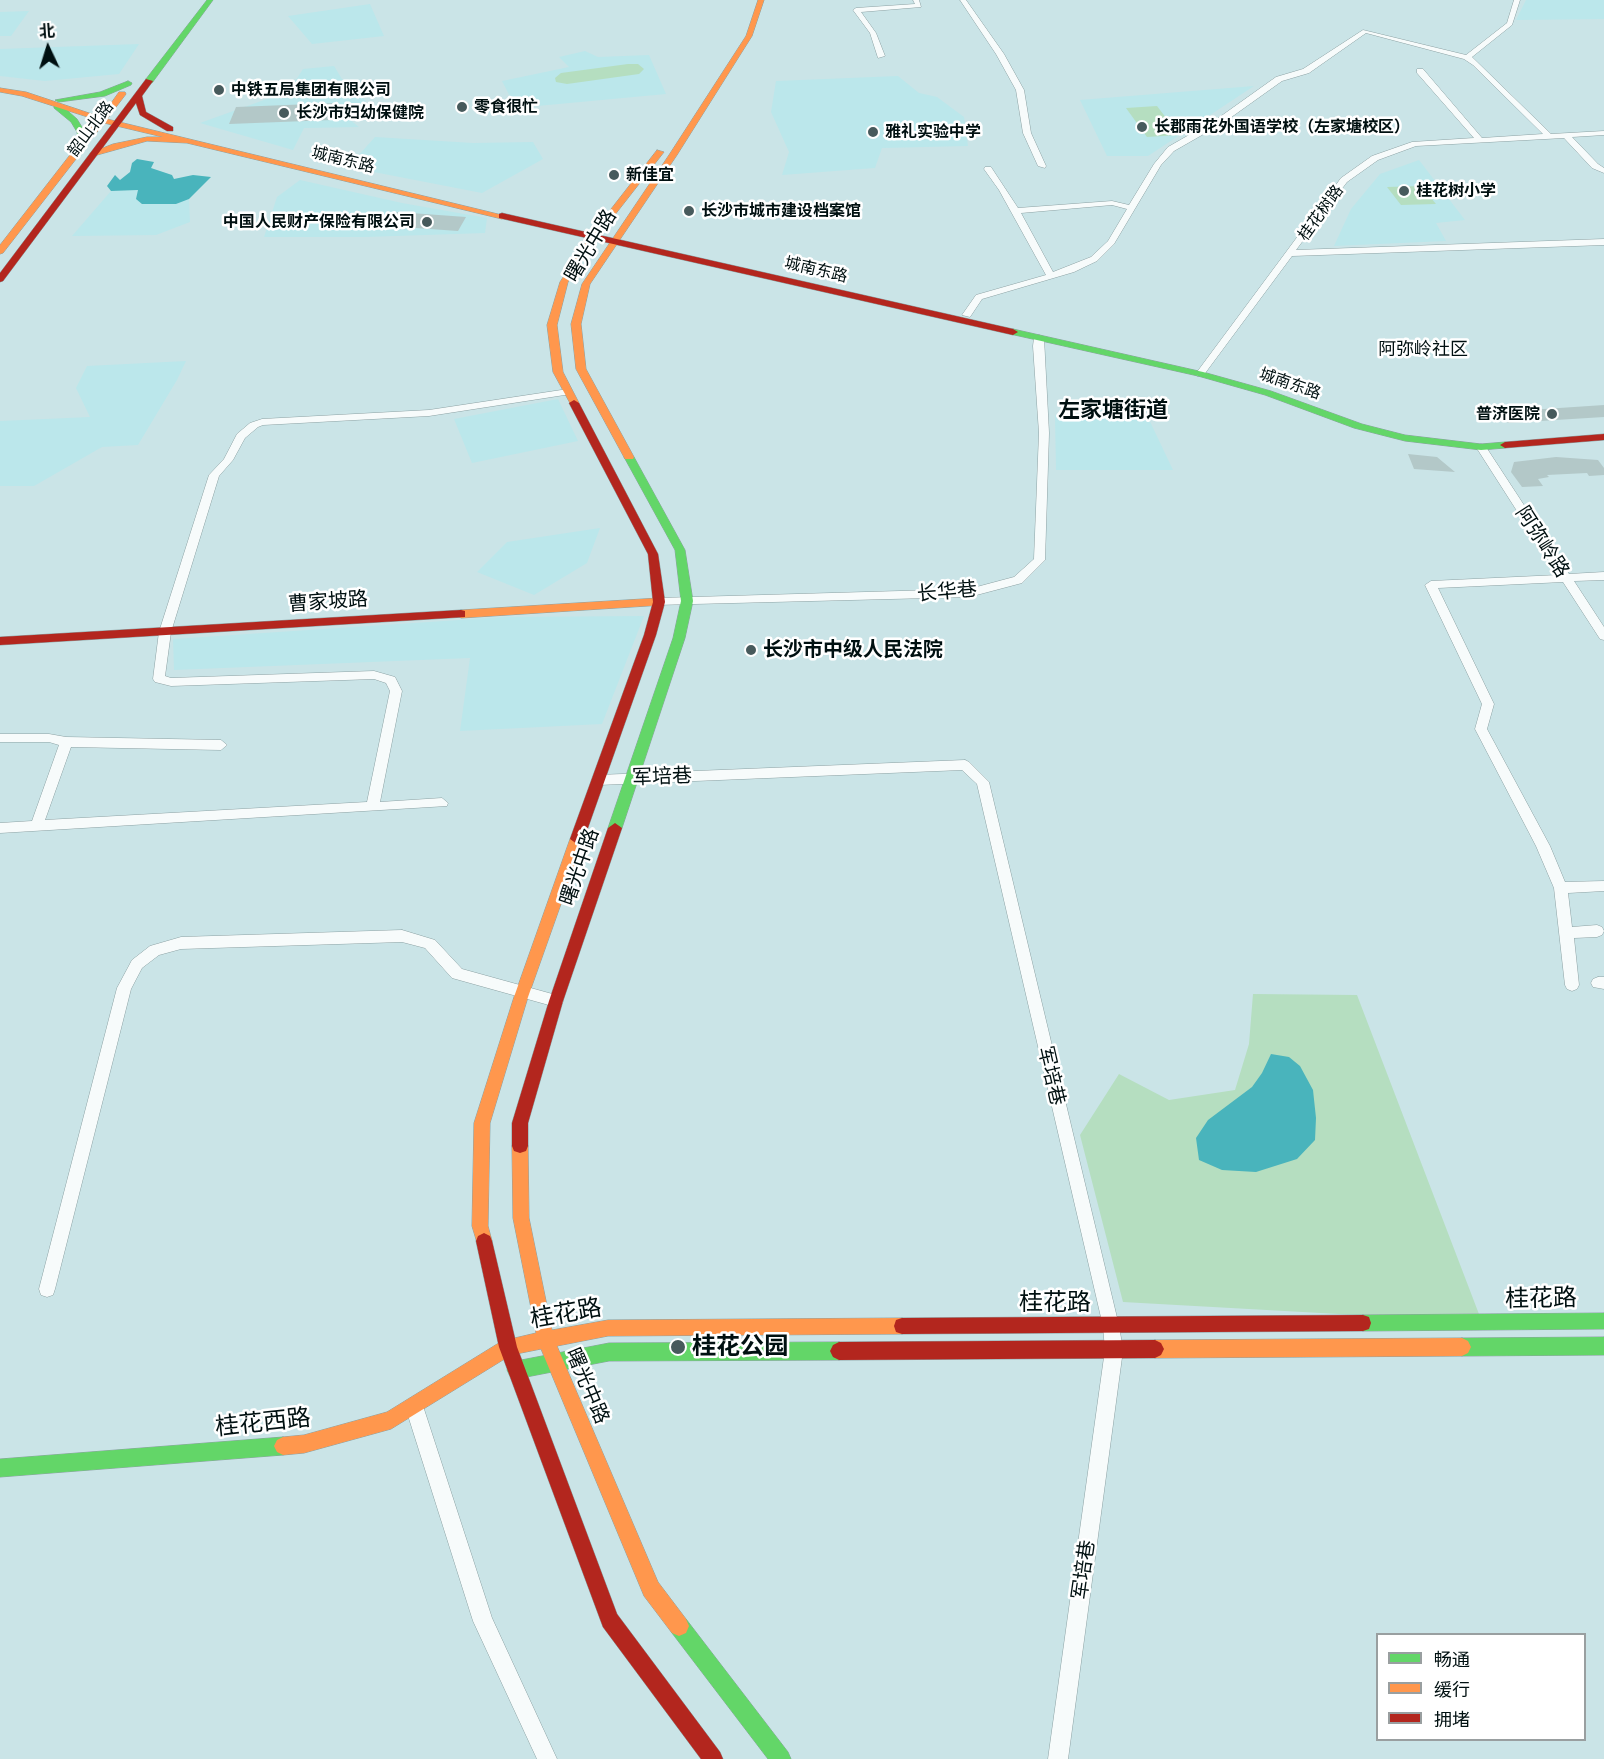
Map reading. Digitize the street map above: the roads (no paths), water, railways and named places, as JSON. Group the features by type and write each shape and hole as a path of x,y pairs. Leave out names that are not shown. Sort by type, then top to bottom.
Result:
{"main road":[{"name":"韶山北路","path":"1,247 136,78 194,0"},
{"name":"韶山北路","path":"0,279 210,0"},
{"name":"曙光中路","path":"713,1759 610,1620 516,1370 508,1347 480,1226 482,1123 522,992 650,635 658,602 653,554 558,372 552,325 564,282 596,235 660,152 737,36 749,0"},
{"name":"曙光中路","path":"761,0 749,36 673,155 586,284 576,324 581,369 680,550 687,601 679,638 556,1001 520,1123 521,1218 546,1340 651,1589 781,1759"},
{"path":"0,91 56,102 102,94 124,86 136,78"},
{"path":"0,82 41,90 74,121 81,132 82,143"},
{"name":"城南东路","path":"0,91 26,92 188,141 596,235 967,315 1202,371 1281,396 1375,431 1421,441 1481,447 1604,437"},
{"path":"138,95 143,113 170,129"},
{"name":"城南东路","path":"118,121 170,129 596,235"},
{"path":"93,156 116,146 147,139 188,141"},
{"name":"城南东路","path":"615,239 1039,338 1262,382 1358,417 1413,431 1477,439 1604,429"},
{"name":"曹家坡路","path":"0,641 658,602"},
{"name":"桂花路","path":"508,1347 608,1328 1604,1321"},
{"path":"516,1370 609,1352 1604,1346"},
{"name":"桂花西路","path":"0,1468 304,1444 391,1420 508,1347"}],"street":[{"path":"881,56 873,33 856,10 919,6 916,0"},
{"path":"963,0 1000,54 1020,90 1027,133 1042,166"},
{"path":"1467,57 1510,24 1517,0"},
{"path":"967,315 979,297 1071,270 1094,259 1111,242 1158,164 1171,149 1220,121 1279,79 1306,71 1365,30 1467,57 1476,63 1548,135"},
{"path":"1420,71 1479,139"},
{"name":"桂花树路","path":"1202,371 1344,180 1375,158 1415,144 1604,133"},
{"path":"1566,135 1595,166 1604,171"},
{"path":"988,169 1016,211 1051,276"},
{"path":"1016,211 1112,203 1131,208"},
{"path":"1291,253 1604,242"},
{"name":"长华巷","path":"658,602 969,593 1018,580 1039,560 1044,433 1039,338"},
{"path":"372,807 396,691 391,680 374,675 171,682 159,679 165,632 213,475 228,460 241,436 254,425 277,420 429,413 568,392"},
{"name":"阿弥岭路","path":"1481,447 1604,636"},
{"path":"1572,985 1561,888 1543,846 1481,729 1488,704 1431,585 1604,576"},
{"path":"0,738 49,738 66,742 221,745"},
{"path":"38,826 66,742"},
{"name":"军培巷","path":"598,780 965,765 983,782 1111,1326 1114,1350 1058,1759"},
{"path":"0,828 442,803"},
{"path":"1561,888 1604,886"},
{"path":"1567,933 1598,931"},
{"path":"47,1289 124,987 137,964 155,950 181,943 402,936 430,944 457,974 556,1001"},
{"path":"414,1406 483,1621 547,1759"}],"water":[{"path":"137,159 154,162 151,168 172,175 174,179 193,175 211,177 189,199 176,204 142,204 136,199 138,190 111,191 107,186 115,175 120,180 130,172 132,163"},
{"path":"1271,1054 1289,1057 1300,1066 1313,1090 1316,1118 1315,1140 1297,1159 1256,1172 1222,1170 1199,1160 1196,1138 1208,1120 1252,1087"}],"place":[{"name":"中铁五局集团有限公司","path":"219,90"},
{"name":"零食很忙","path":"462,107"},
{"name":"长沙市妇幼保健院","path":"284,113"},
{"name":"长郡雨花外国语学校（左家塘校区）","path":"1142,127"},
{"name":"雅礼实验中学","path":"873,132"},
{"name":"新佳宜","path":"614,175"},
{"name":"桂花树小学","path":"1404,191"},
{"name":"长沙市城市建设档案馆","path":"689,211"},
{"name":"中国人民财产保险有限公司","path":"427,222"},
{"name":"普济医院","path":"1552,414"},
{"name":"长沙市中级人民法院","path":"751,650"},
{"name":"桂花公园","path":"678,1347"}],"district":[{"name":"阿弥岭社区","path":"1423,350"},
{"name":"左家塘街道","path":"1113,411"}]}
